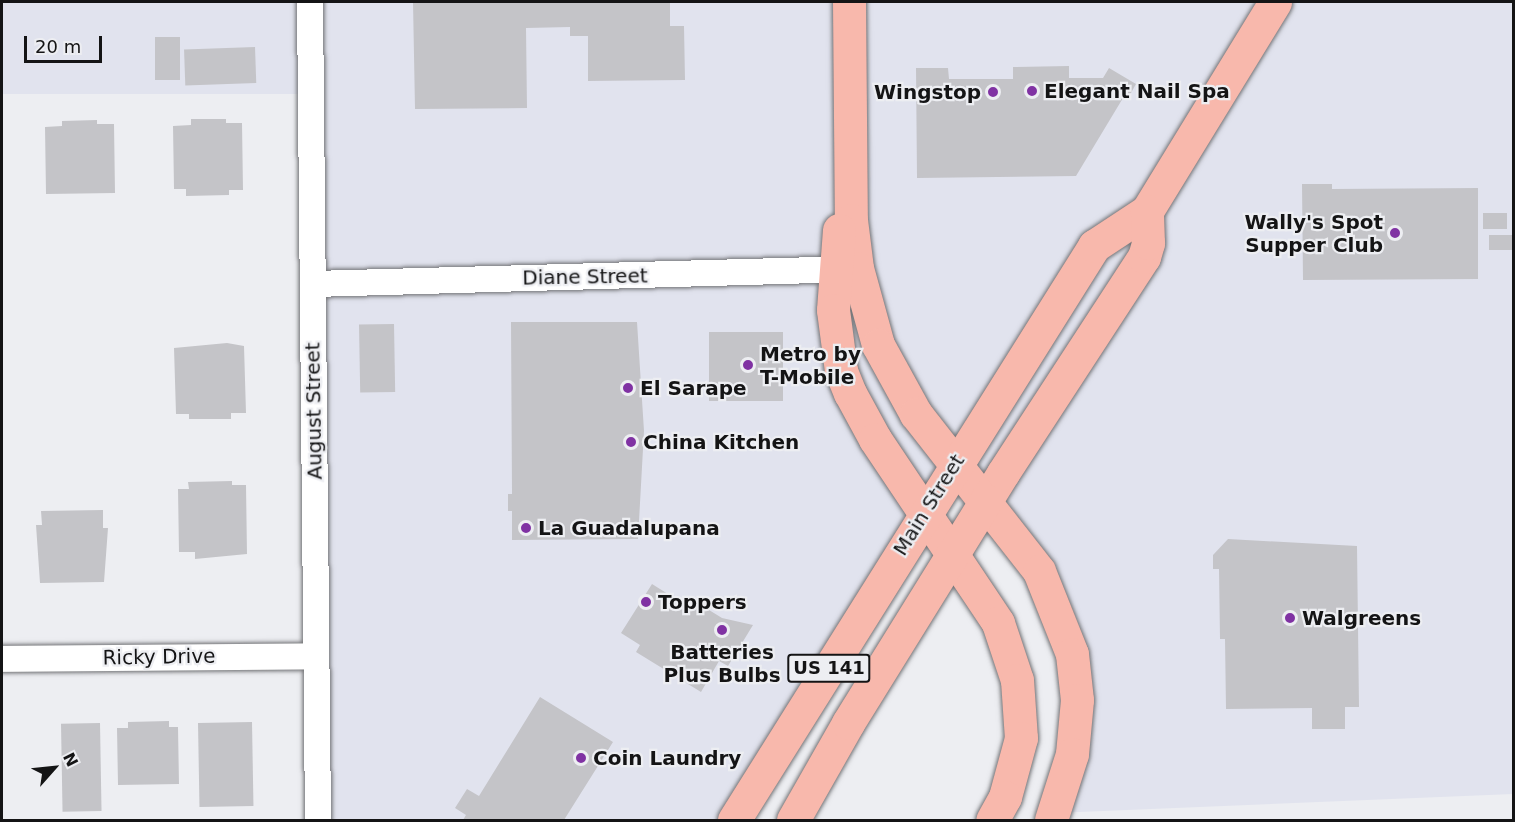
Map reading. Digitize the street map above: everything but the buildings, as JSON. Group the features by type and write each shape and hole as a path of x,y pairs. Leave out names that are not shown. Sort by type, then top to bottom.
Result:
{"main road":[{"path":"849,2 846,270 833,310 841,371 870,431 998,623 1017,680 1021,738 1015,770 992,820"},
{"name":"Main Street","path":"734,820 955,463 1094,246 1147,211 1275,2"},
{"name":"US 141","path":"793,820 848,723 986,500 1144,257 1149,243 1147,211"},
{"path":"846,270 891,372 916,414 986,500 1039,571 1072,654 1077,700 1074,743 1051,820"}],"street":[{"name":"August Street","path":"310,2 318,820"},
{"name":"Diane Street","path":"313,284 846,270"},
{"name":"Ricky Drive","path":"2,659 316,656"}],"shaded area":[{"path":"2,2 1513,2 1513,794 1055,813 1072,654 955,463 734,820 318,820 310,94 2,94"}],"place":[{"name":"Elegant Nail Spa","path":"1032,91"},
{"name":"Wingstop","path":"993,92"},
{"name":"Wally's Spot Supper Club","path":"1395,233"},
{"name":"Metro by T-Mobile","path":"748,365"},
{"name":"El Sarape","path":"628,388"},
{"name":"China Kitchen","path":"631,442"},
{"name":"La Guadalupana","path":"526,528"},
{"name":"Toppers","path":"646,602"},
{"name":"Walgreens","path":"1290,618"},
{"name":"Batteries Plus Bulbs","path":"722,630"},
{"name":"Coin Laundry","path":"581,758"}]}
